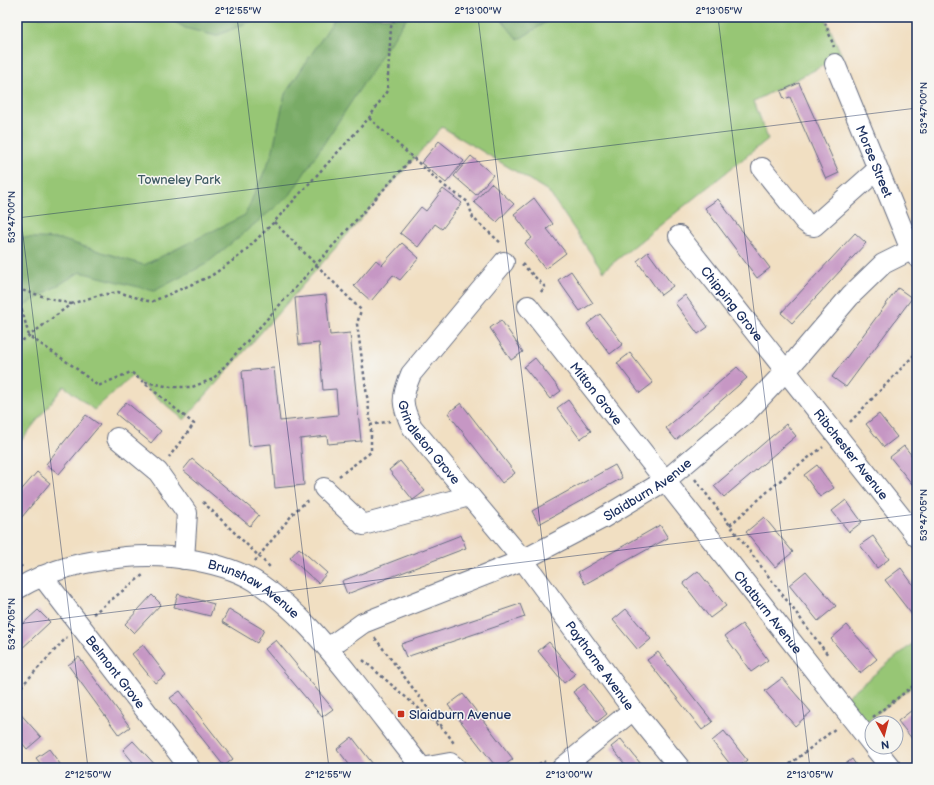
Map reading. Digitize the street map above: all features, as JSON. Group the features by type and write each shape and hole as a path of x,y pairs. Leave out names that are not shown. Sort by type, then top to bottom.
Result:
{"street":[{"name":"Morse Street","path":"835,64 877,170 914,254"},
{"path":"762,168 805,222 814,226 877,170"},
{"name":"Chipping Grove","path":"678,236 786,370"},
{"name":"Slaidburn Avenue","path":"334,644 363,623 523,560 603,518 666,480 748,411 851,295 883,264 914,254"},
{"name":"Grindleton Grove","path":"504,262 411,374 403,393 404,410 412,427 523,560"},
{"name":"Mitton Grove","path":"528,306 666,480"},
{"name":"Ribchester Avenue","path":"786,370 917,537"},
{"path":"116,438 158,472 187,513 184,559"},
{"name":"Chatburn Avenue","path":"666,480 864,719"},
{"path":"324,488 363,525 469,496"},
{"name":"Brunshaw Avenue","path":"17,589 42,576 91,560 146,555 184,559 218,566 244,576 260,584 334,644 422,768 450,764 458,759"},
{"name":"Paythorne Avenue","path":"523,560 633,710 680,768"},
{"name":"Belmont Grove","path":"42,576 190,768"},
{"path":"562,768 633,710"},
{"path":"880,755 891,768"}],"path":[{"path":"17,344 71,304 96,296 118,292 151,302 211,276 242,254 274,222 369,118 387,91 391,27 394,17"},
{"path":"823,17 838,57 835,64"},
{"path":"369,118 412,158 444,185 468,202 473,218 506,247 504,262"},
{"path":"145,382 171,387 192,387 213,379 412,158"},
{"path":"274,222 361,310 357,324 371,425"},
{"path":"504,262 515,257 545,287 528,306"},
{"path":"17,289 71,304"},
{"path":"17,292 29,336 73,366 98,386 131,372 194,424 158,472"},
{"path":"730,525 792,470 838,436 917,352"},
{"path":"684,465 832,661"},
{"path":"197,497 215,512 276,572"},
{"path":"17,691 80,625 165,557"},
{"path":"363,623 447,733 458,759"},
{"path":"334,644 447,733"},
{"path":"872,715 917,683"},
{"path":"867,715 869,710"},
{"path":"785,768 864,721"}],"green space":[{"name":"Towneley Park","path":"17,17 825,17 842,56 754,101 768,139 603,271 548,191 442,127 184,420 132,376 94,410 64,386 17,446"},
{"path":"167,17 261,17 216,36 185,28"},
{"path":"336,17 407,17 290,195 206,264 154,291 80,272 17,310 17,237 60,239 144,265 245,215 272,154 285,94"},
{"path":"499,17 554,17 518,40"},
{"path":"917,640 917,683 875,715 864,715 864,723 862,725 845,698"}],"building":[{"path":"799,83 839,173 826,179 790,97 784,99 781,91"},
{"path":"439,141 464,161 446,183 421,163"},
{"path":"471,156 493,175 476,195 454,176"},
{"path":"491,183 514,204 497,222 474,202"},
{"path":"443,189 462,203 442,229 435,224 418,247 400,233 421,207 426,211"},
{"path":"534,198 553,224 547,229 566,253 545,269 525,243 532,238 514,214"},
{"path":"718,199 770,268 757,278 705,208"},
{"path":"855,233 866,243 792,323 781,313"},
{"path":"402,243 419,258 400,280 393,275 371,301 354,286 376,260 382,265"},
{"path":"648,252 673,286 661,295 637,261"},
{"path":"571,271 593,303 580,311 558,280"},
{"path":"898,288 912,298 846,387 832,377"},
{"path":"326,295 330,335 350,333 361,441 328,444 327,436 300,439 304,485 275,488 271,444 249,446 242,371 274,368 280,421 338,415 336,389 323,390 319,343 299,345 295,298"},
{"path":"685,295 708,327 698,334 675,303"},
{"path":"600,314 623,344 610,354 587,324"},
{"path":"501,320 523,352 511,360 490,328"},
{"path":"630,353 653,383 640,393 617,363"},
{"path":"535,358 561,391 550,399 524,367"},
{"path":"737,367 747,378 676,440 666,428"},
{"path":"568,400 591,431 580,439 557,408"},
{"path":"126,402 161,431 151,443 116,414"},
{"path":"461,403 515,473 502,483 448,413"},
{"path":"879,414 897,437 884,447 866,424"},
{"path":"86,415 100,425 59,474 46,464"},
{"path":"786,424 796,436 724,497 714,486"},
{"path":"904,446 917,462 917,479 912,484 890,457"},
{"path":"192,459 259,515 250,526 183,470"},
{"path":"400,461 425,491 413,500 389,470"},
{"path":"615,465 622,478 539,524 532,511"},
{"path":"817,465 834,488 820,497 804,475"},
{"path":"37,472 50,483 17,523 17,495"},
{"path":"846,500 862,522 849,532 832,511"},
{"path":"764,517 793,552 775,567 746,532"},
{"path":"660,525 668,538 585,584 578,572"},
{"path":"461,535 466,548 347,594 342,581"},
{"path":"873,536 889,559 877,568 860,545"},
{"path":"299,548 327,573 318,583 290,558"},
{"path":"901,568 917,590 917,621 885,580"},
{"path":"698,571 726,606 710,618 683,583"},
{"path":"806,571 836,606 818,621 789,585"},
{"path":"178,594 214,604 210,616 174,607"},
{"path":"152,595 161,604 134,633 125,624"},
{"path":"520,604 525,617 406,657 401,644"},
{"path":"229,609 264,630 257,643 222,622"},
{"path":"626,609 651,639 638,650 613,620"},
{"path":"38,610 50,622 17,653 17,629"},
{"path":"742,624 768,660 751,672 725,636"},
{"path":"847,625 877,659 860,673 831,639"},
{"path":"276,640 333,709 322,717 265,649"},
{"path":"549,642 575,674 564,683 538,651"},
{"path":"143,645 166,675 155,683 132,654"},
{"path":"658,652 713,722 702,730 647,660"},
{"path":"79,657 130,727 119,735 68,665"},
{"path":"782,678 811,712 795,726 765,691"},
{"path":"584,684 607,714 597,722 573,692"},
{"path":"180,691 233,759 224,766 170,698"},
{"path":"463,694 513,759 501,768 497,768 448,705"},
{"path":"916,707 917,708 917,745 904,729 904,716"},
{"path":"17,710 41,737 27,749 17,737"},
{"path":"724,731 747,760 737,768 733,768 712,741"},
{"path":"352,737 376,768 352,768 337,749"},
{"path":"621,739 644,768 628,768 611,747"},
{"path":"133,741 158,768 138,768 123,750"},
{"path":"49,749 63,768 44,768 36,758"},
{"path":"852,759 858,768 840,768"}],"place":[{"name":"Slaidburn Avenue","path":"401,714"}]}
